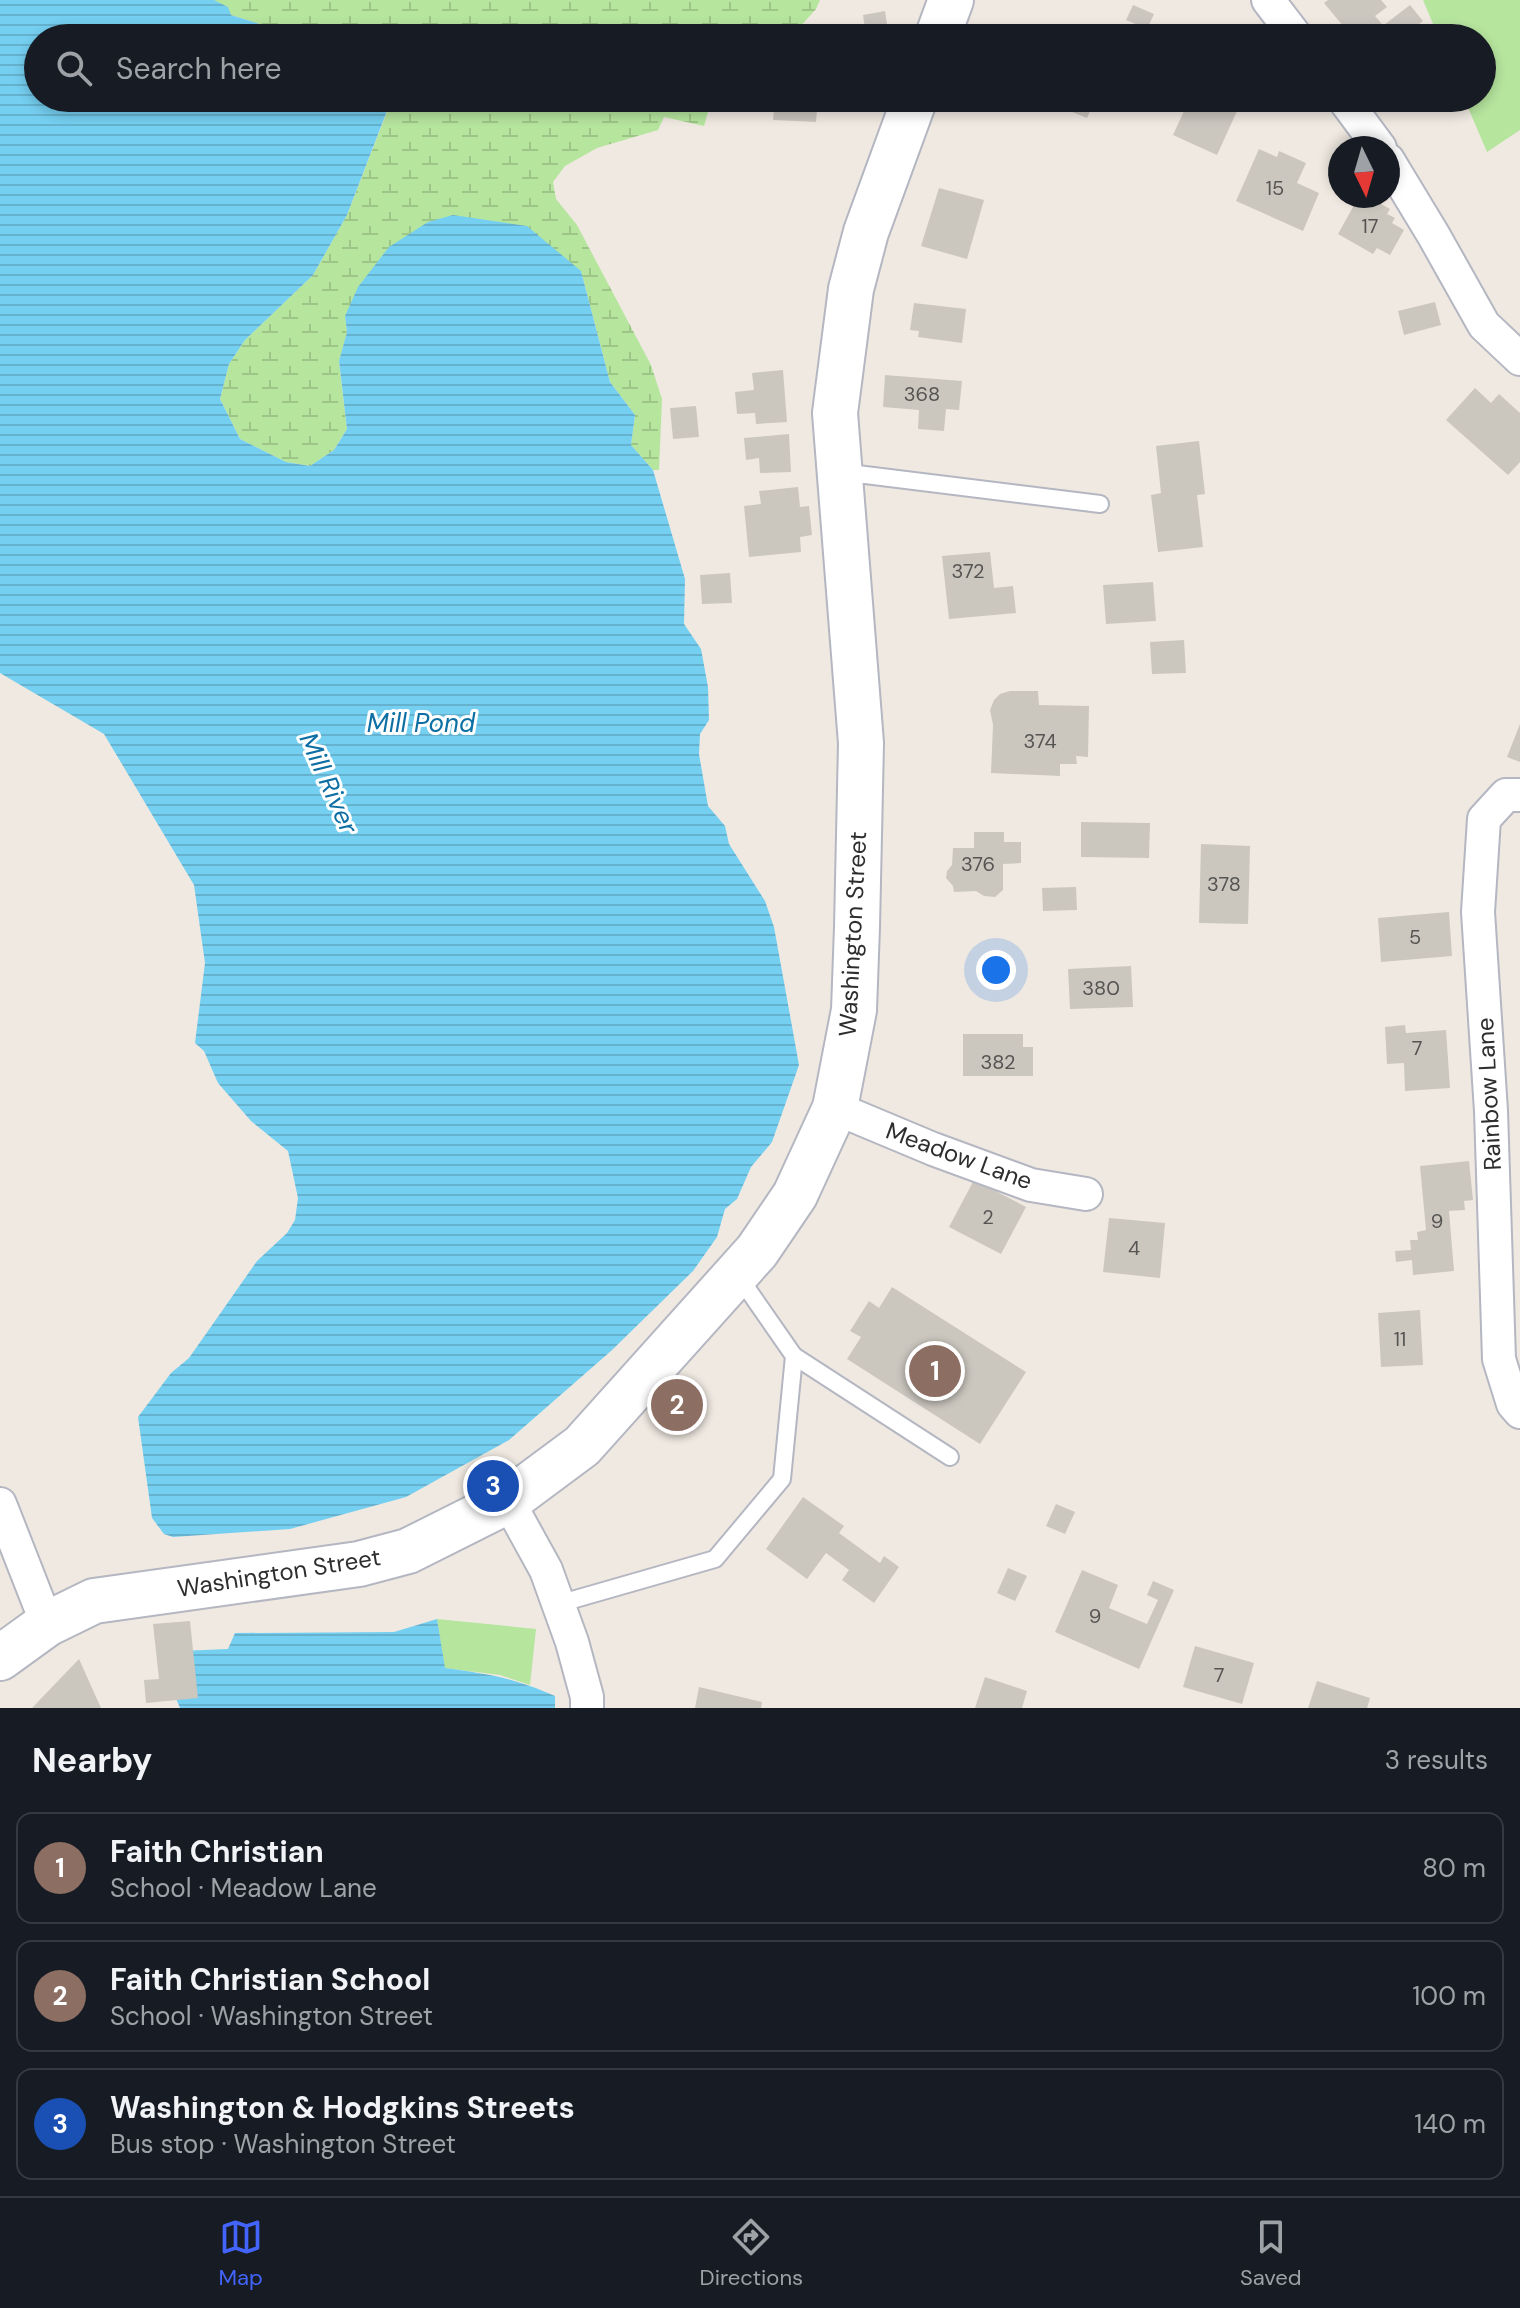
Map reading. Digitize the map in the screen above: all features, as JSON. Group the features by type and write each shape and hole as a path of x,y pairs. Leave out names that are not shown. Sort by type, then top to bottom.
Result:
{"main road":[{"path":"942,24 951,0"},
{"name":"Washington Street","path":"0,1658 47,1624 94,1601 359,1564 408,1551 508,1501 582,1446 757,1251 795,1195 835,1108 854,1010 861,743 835,413 851,289 866,232 910,112"}],"street":[{"path":"1268,0 1286,24"},
{"path":"1353,112 1371,136"},
{"path":"1400,180 1484,325 1520,359"},
{"name":"Rainbow Lane","path":"1520,795 1506,795 1484,819 1478,912 1491,1111 1499,1359 1513,1404 1520,1412"},
{"name":"Meadow Lane","path":"835,1108 1031,1185 1086,1194"},
{"path":"508,1501 546,1570 576,1656 587,1708"},
{"path":"0,1504 47,1624"}],"lane":[{"path":"839,472 1100,504"},
{"path":"737,1274 794,1356 950,1457"},
{"path":"558,1604 715,1559 782,1479 794,1356"}],"green space":[{"path":"214,0 820,0 803,24 258,24 231,15"},
{"path":"1423,0 1520,0 1520,130 1487,152 1470,112 1496,112 1496,24 1433,24"},
{"path":"387,112 708,112 704,126 664,117 658,130 597,148 565,166 553,182 556,199 577,225 651,365 662,399 659,470 653,470 631,445 635,415 610,382 581,271 345,315 347,332 339,362 347,429 334,450 310,466 286,462 240,439 220,399 229,364 245,340 313,275 347,215"},
{"path":"437,1619 536,1629 530,1685 500,1675 444,1668"}],"water":[{"name":"Mill Pond","path":"0,0 214,0 228,7 231,15 258,24 24,24 24,112 387,112 347,215 313,275 245,340 229,364 220,399 240,439 286,462 310,466 334,450 347,429 339,361 347,332 345,316 358,287 389,247 428,222 453,215 527,226 581,271 610,382 635,415 631,445 653,470 685,579 684,624 701,649 708,687 709,720 700,734 699,754 708,806 725,826 729,844 765,901 774,927 799,1065 772,1142 751,1167 737,1199 725,1209 717,1237 693,1271 611,1351 509,1440 406,1497 290,1529 173,1537 164,1534 152,1518 138,1417 171,1373 189,1358 257,1261 287,1233 295,1220 298,1198 288,1151 251,1121 218,1083 204,1051 195,1043 205,963 194,885 104,734 0,673"},
{"path":"437,1619 445,1668 527,1685 555,1696 555,1708 180,1708 157,1652 228,1649 235,1633 394,1632"}],"building":[{"path":"1328,0 1381,0 1387,7 1375,16 1382,24 1341,24 1324,3"},
{"path":"1133,5 1154,14 1149,24 1126,20"},
{"path":"1410,5 1423,21 1419,24 1385,24"},
{"path":"885,11 887,24 864,24 863,15"},
{"path":"774,112 817,112 816,122 773,120"},
{"path":"1072,112 1090,112 1087,118"},
{"path":"1184,112 1237,112 1217,155 1173,135"},
{"path":"1259,149 1277,157 1279,151 1306,163 1297,183 1319,193 1303,231 1236,201"},
{"path":"939,188 984,200 967,259 921,246"},
{"path":"1352,208 1388,208 1387,214 1395,218 1392,223 1404,230 1390,255 1377,248 1373,254 1338,234"},
{"path":"1435,302 1441,325 1404,335 1398,311"},
{"path":"914,303 966,309 962,343 918,337 919,331 910,330"},
{"path":"783,370 787,422 756,424 755,413 737,414 735,392 754,390 752,373"},
{"path":"885,375 962,381 959,410 946,409 944,431 918,429 919,410 883,407"},
{"path":"1475,388 1491,403 1499,394 1520,413 1520,462 1508,475 1446,420"},
{"path":"696,406 699,437 673,439 670,408"},
{"path":"789,434 791,472 760,473 759,458 746,460 744,438"},
{"path":"1199,441 1205,494 1197,495 1203,547 1158,552 1151,495 1161,493 1156,446"},
{"path":"798,487 800,507 809,506 812,535 800,537 801,552 749,557 744,506 761,504 759,491"},
{"path":"990,552 994,588 1013,586 1016,613 949,619 942,556"},
{"path":"730,573 732,603 702,604 700,575"},
{"path":"1153,582 1156,621 1106,624 1103,585"},
{"path":"1184,640 1186,673 1152,674 1150,642"},
{"path":"1038,691 1039,705 1089,706 1088,757 1076,756 1077,764 1060,764 1060,776 991,773 993,725 990,710 1000,694"},
{"path":"1520,724 1520,762 1507,757"},
{"path":"1081,822 1150,823 1149,858 1081,857"},
{"path":"974,832 1004,832 1004,842 1021,842 1021,863 1003,864 1003,890 995,897 976,891 954,892 946,878 952,865 953,848 974,848"},
{"path":"1201,844 1250,846 1248,924 1199,923"},
{"path":"1076,887 1077,910 1043,911 1042,888"},
{"path":"1449,912 1452,956 1381,962 1378,918"},
{"path":"1131,966 1133,1007 1070,1009 1068,969"},
{"path":"1405,1025 1406,1033 1446,1030 1450,1088 1405,1091 1404,1063 1387,1064 1385,1027"},
{"path":"963,1034 1023,1034 1023,1047 1033,1047 1033,1076 963,1076"},
{"path":"1469,1161 1473,1200 1464,1201 1465,1210 1449,1211 1454,1271 1413,1275 1412,1260 1396,1262 1395,1251 1411,1250 1410,1240 1418,1240 1417,1232 1426,1230 1420,1166"},
{"path":"974,1180 1026,1207 1001,1254 949,1227"},
{"path":"1109,1218 1165,1223 1160,1278 1103,1272"},
{"path":"892,1287 1026,1372 980,1444 847,1359 861,1337 850,1331 869,1301 879,1308"},
{"path":"1420,1310 1423,1365 1381,1367 1378,1313"},
{"path":"803,1497 844,1526 839,1533 880,1563 884,1556 899,1567 874,1603 842,1580 849,1570 826,1553 807,1579 766,1549"},
{"path":"1056,1504 1075,1512 1065,1534 1046,1526"},
{"path":"1008,1568 1027,1576 1015,1601 997,1593"},
{"path":"1082,1570 1118,1585 1109,1608 1147,1624 1158,1600 1147,1595 1153,1581 1174,1590 1139,1669 1055,1632"},
{"path":"190,1621 198,1698 146,1703 144,1680 159,1679 153,1624"},
{"path":"1195,1646 1254,1663 1242,1704 1183,1687"},
{"path":"79,1659 101,1708 32,1708"},
{"path":"985,1677 1027,1691 1022,1708 975,1708"},
{"path":"1317,1681 1370,1698 1367,1708 1308,1708"},
{"path":"699,1687 762,1702 761,1708 695,1708"}],"place":[{"name":"Faith Christian","path":"935,1371"},
{"name":"Faith Christian School","path":"677,1405"},
{"name":"Washington & Hodgkins Streets","path":"493,1486"}],"water label":[{"name":"Mill River","path":"329,783"}]}
